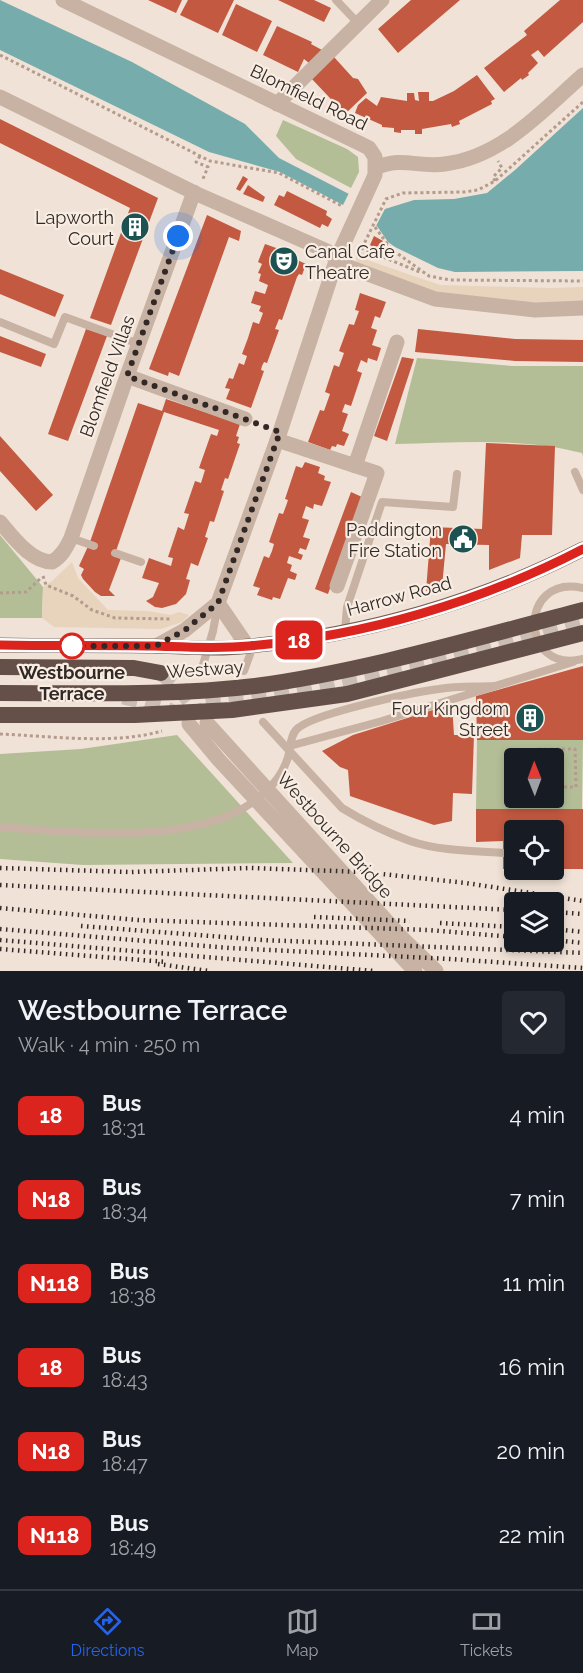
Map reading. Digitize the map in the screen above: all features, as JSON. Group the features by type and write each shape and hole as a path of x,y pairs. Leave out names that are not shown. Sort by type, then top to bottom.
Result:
{"highway":[{"name":"Westway","path":"0,693 177,692 254,686 342,671 583,610"},
{"path":"0,715 179,713 232,710 347,694 583,633"},
{"path":"0,667 134,668 161,673"}],"main road":[{"name":"Harrow Road","path":"0,645 209,648 250,646 345,631 387,622 470,597 515,581 583,549"}],"street":[{"name":"Blomfield Road","path":"63,0 369,148 375,157 376,168"},
{"path":"277,104 357,22 382,0"},
{"path":"156,646 185,630 218,603 278,440 338,258 375,176 376,168 395,161 442,165 477,157 518,132 583,75"},
{"path":"0,97 194,192 327,251 349,267 435,299 535,310 583,308"},
{"name":"Blomfield Villas","path":"44,570 60,557 71,538 194,192"},
{"path":"356,466 397,342"},
{"path":"127,376 245,419"},
{"path":"278,440 377,473 336,586"},
{"path":"0,522 15,540 37,559 44,570"},
{"path":"218,603 250,646"},
{"name":"Westbourne Bridge","path":"207,723 388,922 436,971"},
{"name":"Westbourne Bridge","path":"189,724 219,760 415,971"}],"lane":[{"path":"336,0 357,22"},
{"path":"0,322 54,344 65,317 139,344"},
{"path":"575,472 583,490"},
{"path":"345,631 347,607 382,502 453,507 457,474"},
{"path":"71,538 93,546"},
{"path":"115,553 141,562"},
{"path":"573,662 549,655 538,641 533,623 542,600 551,592 562,587 583,588"},
{"path":"203,665 209,648 218,603"},
{"path":"244,671 250,646"},
{"path":"284,748 382,721 583,659"},
{"path":"0,827 114,833 179,828 204,823 231,814 262,795 287,762 290,740 302,724 381,701 440,689 494,686"},
{"path":"263,722 284,748 342,808 352,815 411,841 455,849 504,853"}],"path":[{"path":"0,55 210,160 279,173 342,206"},
{"path":"201,156 196,162 207,168 206,171"},
{"path":"495,181 493,177 502,168 499,163"},
{"path":"386,199 362,248 383,257 429,276 450,280 583,281"},
{"path":"375,227 391,249 429,276"},
{"path":"383,257 387,243"},
{"path":"0,593 26,592 44,570"},
{"path":"44,570 46,585 73,596 92,610 115,618 170,619 180,617"},
{"path":"0,734 133,738 165,730"},
{"path":"564,749 575,749 576,766 576,787 564,787"},
{"path":"576,766 583,766"}],"green space":[{"path":"283,120 347,149 358,157 359,172 351,188 296,159 276,136"},
{"path":"417,358 512,366 583,366 583,456 582,453 559,448 513,443 395,444"},
{"path":"0,535 43,587 42,618 0,618"},
{"path":"177,735 293,863 83,865 0,859 0,754 81,749"},
{"path":"477,740 583,740 582,809 476,809"}],"shaded area":[{"path":"356,251 364,253 367,260 440,285 583,287 583,304 497,301 434,294 356,266"},
{"path":"72,562 78,578 108,610 148,611 171,615 179,612 189,615 182,622 161,629 54,627 42,618 43,587"}],"water":[{"path":"0,0 132,62 245,124 279,158 349,194 385,209 414,200 454,199 487,193 583,108 583,271 455,272 438,268 395,247 388,242 377,226 343,205 280,172 209,152 0,50"}],"pier":[{"path":"350,191 387,205 375,228 342,207"}],"building":[{"path":"148,0 182,0 176,13"},
{"path":"188,0 234,0 218,33 180,15"},
{"path":"278,0 314,0 331,8 324,22"},
{"path":"411,0 460,0 398,53 378,29"},
{"path":"560,0 583,0 583,22 544,57 538,50 531,55 538,63 528,73 529,75 522,80 521,78 504,92 484,68 527,35 524,31"},
{"path":"236,4 272,21 257,52 222,35"},
{"path":"277,26 312,42 311,44 322,50 309,63 304,59 298,72 263,55"},
{"path":"334,57 353,78 358,79 367,93 345,114 311,78"},
{"path":"477,75 495,99 491,101 492,104 452,127 451,124 422,129 422,134 415,134 415,130 394,132 394,128 382,127 355,113 358,105 366,98 377,106 381,97 407,101 407,93 414,93 415,100 419,101 418,92 429,92 429,101 433,101 454,91"},
{"name":"Lapworth Court","path":"0,119 158,198 111,325 90,318 130,208 0,143"},
{"path":"243,176 248,179 240,191 236,189"},
{"path":"248,185 265,197 263,202 243,194"},
{"path":"287,191 327,211 326,215 332,219 328,227 322,224 320,228 274,205 279,195 284,197"},
{"path":"207,215 241,231 239,241 229,237 179,376 169,372 168,376 149,369"},
{"path":"374,236 383,241 378,250 370,245"},
{"path":"265,244 296,255 295,259 306,264 302,275 299,274 297,277 282,320 279,319 275,329 279,330 267,363 264,362 262,366 261,370 264,371 251,408 226,399 230,389 225,388 229,378 233,379 239,363 244,365 247,356 242,354 253,322 259,324 263,313 259,311 261,306 251,303 255,291 265,294 268,285 259,281 261,274 258,273 262,264 258,262"},
{"name":"Lapworth Court","path":"0,269 64,295 55,317 0,294"},
{"path":"360,293 386,302 380,318 375,316 371,328 377,330 372,345 381,348 377,361 368,358 367,363 361,360 357,371 362,373 351,406 345,404 342,412 348,414 342,431 349,434 344,446 337,444 330,450 308,442 320,410 324,411 330,394 325,392 334,365 339,367 344,353 339,351 349,324 354,325 359,311 355,310"},
{"path":"86,329 107,336 68,441 48,434"},
{"path":"418,329 515,339 583,340 583,362 515,361 415,352"},
{"path":"0,336 46,354 41,367 0,352"},
{"path":"402,357 414,359 387,441 374,436"},
{"path":"166,399 240,424 236,436 239,437 237,443 240,444 228,479 225,478 221,490 224,491 214,522 210,521 205,537 208,538 198,566 191,563 186,579 190,580 186,594 176,604 162,608 155,607 146,601 153,597 159,583 142,578 149,558 171,566 173,558 168,557 178,527 184,530 189,514 184,513 195,481 201,483 205,470 199,468 211,434 217,436 219,430 164,412 116,551 121,558 109,590 115,596 101,596 95,592 83,579 81,575 84,569 79,566 90,542 138,403 162,411"},
{"path":"0,436 53,495 36,511 0,471"},
{"path":"486,443 555,446 552,535 522,535 520,558 489,570 489,545 446,544 442,587 426,591 431,527 482,529"},
{"path":"305,462 320,467 318,473 325,476 324,480 331,482 322,506 314,504 313,509 306,506 302,518 309,520 303,537 310,539 306,550 300,548 298,553 303,555 301,560 289,556 287,563 292,565 290,571 297,574 295,580 288,578 280,599 273,597 272,600 257,595 260,588 253,586 264,556 269,558 272,551 274,544 269,542 279,513 283,514 286,506 288,500 285,499 296,466 302,468"},
{"path":"351,492 362,497 328,594 315,589"},
{"name":"Four Kingdom Street","path":"583,666 583,740 477,740 476,696"},
{"path":"452,704 454,735 474,735 472,794 453,793 452,821 434,825 350,796 348,770 340,767 322,751 353,735"},
{"path":"476,809 583,809 583,869 564,869 564,820 504,820 504,869 503,841 476,842"}],"tunnel":[{"path":"206,704 349,681 443,659 583,621"},
{"path":"161,673 178,685 196,710"},
{"path":"123,697 161,706 177,714"}],"railway":[{"path":"0,868 131,872 251,868 363,872 466,883 583,901"},
{"path":"0,885 504,910"},
{"path":"0,908 138,920 428,930 504,936"},
{"path":"564,913 583,914"},
{"path":"314,917 410,921"},
{"path":"440,923 504,926"},
{"path":"81,926 263,940 583,953"},
{"path":"0,929 230,948 583,968"},
{"path":"564,930 583,932"},
{"path":"0,940 375,971"},
{"path":"564,941 583,943"},
{"path":"0,949 167,962"},
{"path":"158,964 209,971"}],"bus line":[{"name":"18","path":"0,645 209,648 248,647 318,637 387,622 470,597 515,581 583,549"}],"place":[{"name":"Lapworth Court","path":"135,227"},
{"name":"Canal Cafe Theatre","path":"284,261"},
{"name":"Paddington Fire Station","path":"463,539"},
{"name":"Westbourne Terrace","path":"72,646"},
{"name":"Four Kingdom Street","path":"530,718"}],"route":[{"path":"72,646 156,646 185,630 218,603 280,432 127,376 178,236"}]}
